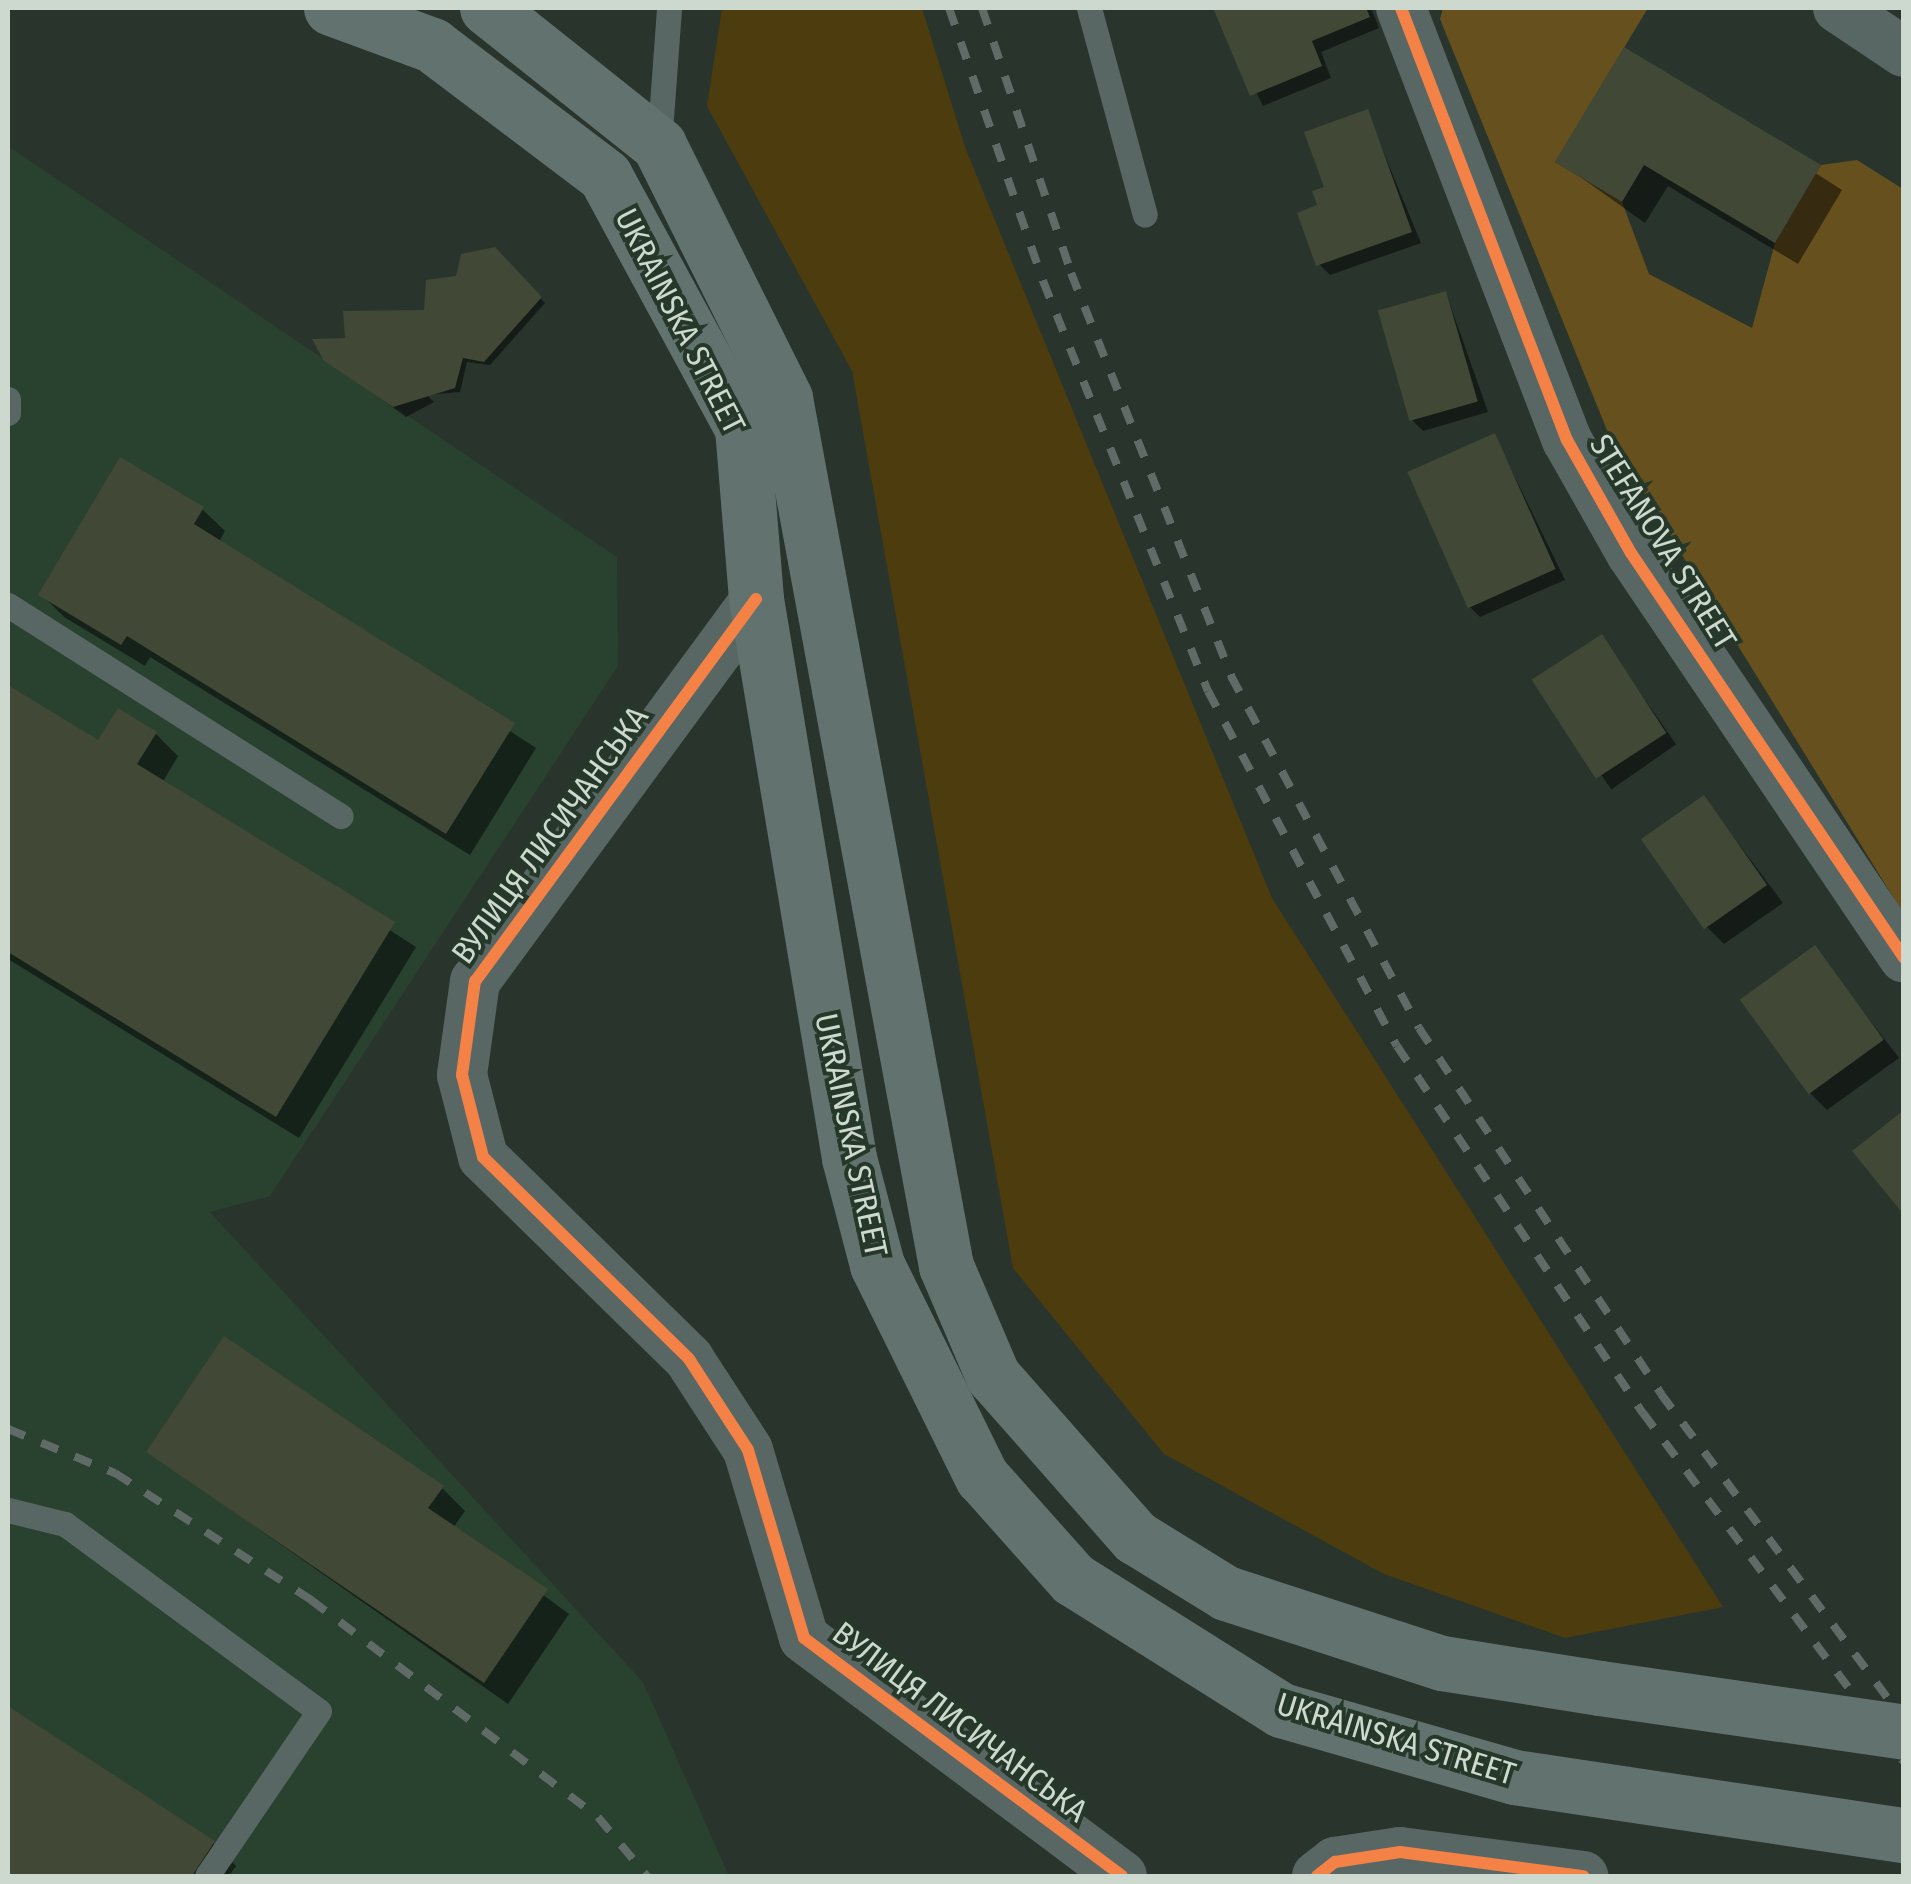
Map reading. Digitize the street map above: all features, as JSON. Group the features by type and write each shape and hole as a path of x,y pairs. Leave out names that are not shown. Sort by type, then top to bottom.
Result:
{"main road":[{"name":"UKRAINSKA STREET","path":"331,8 432,45 605,176 742,428 756,600 854,1176 918,1361 982,1477 1073,1579 1281,1710 1514,1777 1636,1799 1904,1835"},
{"name":"UKRAINSKA STREET","path":"487,8 659,145 785,398 946,1266 993,1376 1135,1538 1226,1593 1442,1663 1904,1732"}],"street":[{"name":"STEFANOVA STREET","path":"1401,8 1567,440 1631,553 1904,958"},
{"path":"1838,8 1904,52"},
{"name":"ВУЛИЦЯ ЛИСИЧАНСЬКА","path":"756,600 475,981 462,1075 483,1157 689,1359 748,1450 804,1638 1122,1876"},
{"path":"1317,1876 1335,1862 1400,1852 1583,1876"}],"lane":[{"path":"659,145 670,8"},
{"path":"1089,8 1145,214"},
{"path":"8,399 8,413"},
{"path":"8,605 341,816"},
{"path":"8,1510 66,1524 319,1711 207,1876"}],"shaded area":[{"path":"722,8 922,8 965,147 1272,898 1723,1607 1565,1638 1384,1574 1164,1454 1013,1268 852,371 707,106"},
{"path":"1443,8 1648,8 1555,162 1622,202 1649,274 1752,328 1775,243 1821,165 1857,160 1903,189 1903,913 1611,440 1440,19"},
{"path":"8,146 617,557 618,666 270,1196 210,1212 643,1682 729,1876 8,1876"}],"building":[{"path":"1213,8 1366,8 1370,17 1312,41 1322,66 1250,96"},
{"path":"1624,47 1821,165 1775,243 1644,165 1622,202 1555,162"},
{"path":"1368,109 1412,232 1316,266 1297,213 1317,205 1312,191 1324,187 1304,132"},
{"path":"495,247 542,297 484,362 463,358 455,388 393,407 324,361 312,339 345,338 343,311 424,310 426,280 456,276 461,254"},
{"path":"1446,291 1478,402 1409,421 1378,311"},
{"path":"1495,433 1556,569 1468,608 1407,472"},
{"path":"120,457 204,507 194,524 515,723 446,834 127,636 121,645 38,595"},
{"path":"1602,634 1666,733 1596,779 1532,680"},
{"path":"8,685 98,740 118,708 157,732 137,764 395,922 276,1117 8,952"},
{"path":"1704,795 1767,885 1704,929 1641,839"},
{"path":"1815,945 1884,1040 1809,1094 1740,1000"},
{"path":"1904,1110 1904,1215 1852,1151"},
{"path":"224,1336 444,1486 428,1508 548,1589 484,1683 146,1452"},
{"path":"8,1706 215,1841 192,1876 8,1876"}],"railway":[{"path":"949,8 1043,281 1208,691 1397,1046 1643,1413 1904,1762"},
{"path":"982,8 1071,273 1231,676 1419,1028 1661,1394 1904,1720"},
{"path":"8,1429 115,1473 311,1600 598,1817 647,1876"}],"cycle path":[{"path":"1401,8 1567,440 1631,553 1904,958"},
{"path":"756,599 475,981 462,1075 483,1157 689,1359 748,1450 804,1638 1122,1876"},
{"path":"1317,1876 1335,1862 1400,1852 1583,1876"}]}
